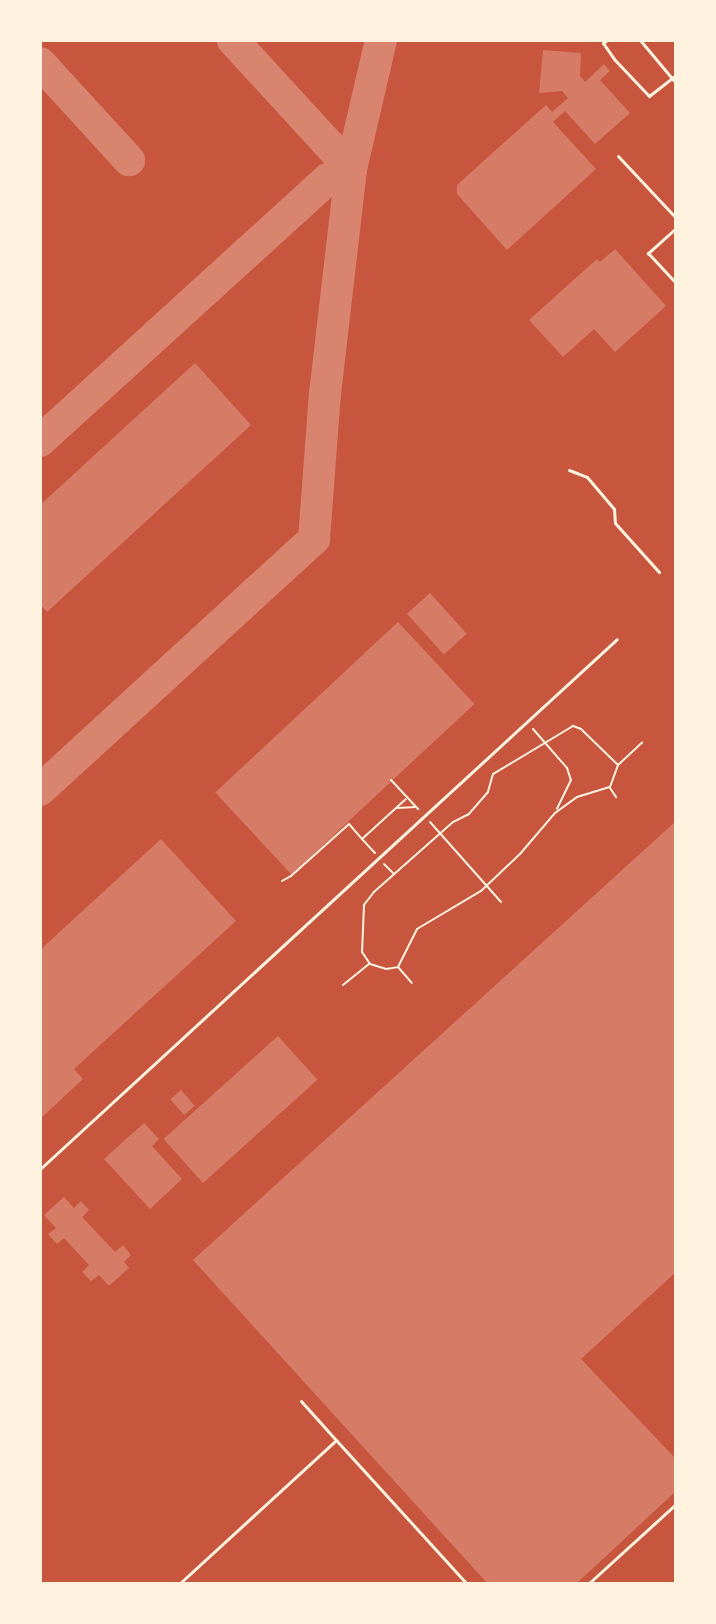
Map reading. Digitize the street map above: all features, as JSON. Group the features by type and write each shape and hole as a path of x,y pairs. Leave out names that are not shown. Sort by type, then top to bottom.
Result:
{"lane":[{"path":"607,40 603,43 614,59 649,96 674,77"},
{"path":"640,40 676,83"},
{"path":"618,156 676,218"},
{"path":"676,228 648,253 676,283"},
{"path":"569,470 587,477 614,509 615,523 659,572"},
{"path":"40,1169 617,639"},
{"path":"301,1401 467,1584"},
{"path":"179,1584 336,1440"},
{"path":"588,1584 676,1504"}],"path":[{"path":"398,967 417,929 487,885 520,854 555,813 569,791 571,780 567,768 529,725"},
{"path":"398,967 386,969 370,964 362,952 364,905 441,833 469,814 488,792 493,774 573,726 581,729 618,765"},
{"path":"610,787 618,765 642,743"},
{"path":"391,780 501,902"},
{"path":"610,787 616,797"},
{"path":"555,813 577,797 610,787"},
{"path":"569,791 577,797"},
{"path":"362,839 407,798"},
{"path":"397,808 416,807"},
{"path":"282,881 349,824 394,875"},
{"path":"343,985 370,964"},
{"path":"398,967 412,983"}],"building":[{"path":"543,50 581,53 580,76 585,82 604,64 610,71 600,80 630,113 595,144 565,111 553,122 596,169 507,250 457,194 457,185 546,105 552,112 568,98 562,91 539,93"},
{"path":"615,249 666,306 615,352 594,329 563,357 529,320 597,259 600,262"},
{"path":"195,363 251,425 47,612 40,604 40,505"},
{"path":"430,593 467,634 444,655 407,614"},
{"path":"398,622 474,704 292,874 215,792"},
{"path":"676,821 676,1272 581,1359 676,1459 676,1491 576,1584 488,1584 193,1260"},
{"path":"161,839 236,921 74,1069 83,1079 40,1119 40,950"},
{"path":"278,1036 317,1080 203,1183 164,1139"},
{"path":"181,1090 195,1106 184,1115 170,1099"},
{"path":"144,1123 159,1139 152,1146 182,1179 150,1209 104,1159"},
{"path":"64,1197 74,1208 81,1201 89,1210 82,1217 115,1252 123,1245 131,1255 124,1262 129,1268 109,1286 99,1275 91,1281 82,1272 89,1265 64,1238 57,1244 48,1234 56,1228 44,1215"}],"taxiway":[{"path":"40,441 328,179 351,169 233,40"},
{"path":"40,790 314,539 325,394 351,169 381,40"},
{"path":"40,63 129,160"}]}
